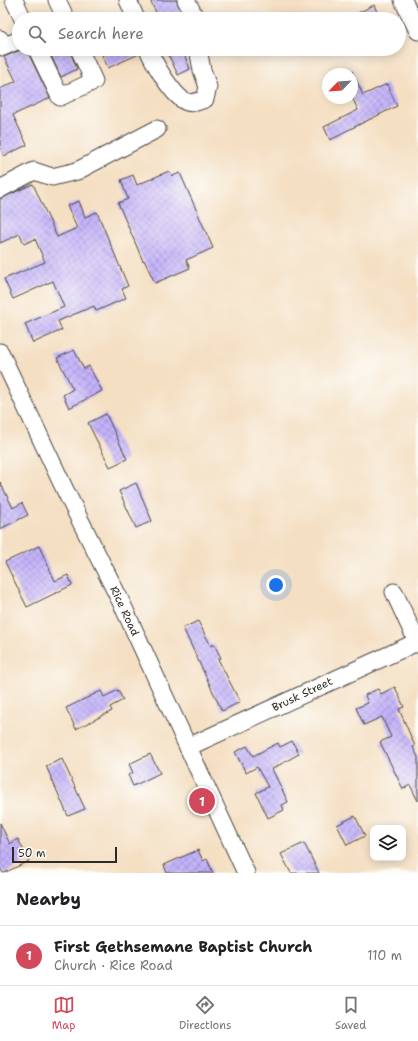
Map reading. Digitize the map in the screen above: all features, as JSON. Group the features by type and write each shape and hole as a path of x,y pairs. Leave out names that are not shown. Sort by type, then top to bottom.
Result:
{"street":[{"path":"14,0 20,12"},
{"path":"57,0 63,12"},
{"path":"128,0 133,12"},
{"path":"186,0 192,12"},
{"path":"403,0 418,31"},
{"path":"0,39 3,47 12,43"},
{"path":"40,56 60,97 94,82 82,56"},
{"path":"152,56 172,89 185,102 191,103 205,99 208,87 202,70 199,56"},
{"path":"0,189 34,171 52,177 78,171 158,129"},
{"name":"Rice Road","path":"0,352 66,492 122,604 246,873"},
{"path":"394,592 417,643"},
{"name":"Brusk Street","path":"188,747 417,643"}],"building":[{"path":"150,0 176,0 182,12 156,12"},
{"path":"374,5 377,12 360,12"},
{"path":"12,54 12,56 29,56 50,98 13,115 27,145 4,156 0,147 0,89 16,81 4,57"},
{"path":"51,56 72,56 77,69 61,77"},
{"path":"102,56 135,56 108,68"},
{"path":"169,56 185,56 190,69 178,75"},
{"path":"358,84 363,95 387,84 397,106 330,140 324,127 358,110 355,104 358,104"},
{"path":"169,171 172,176 180,173 213,248 186,260 190,268 155,283 144,260 143,261 118,203 128,199 121,180 133,175 137,185"},
{"path":"33,184 57,237 77,228 67,206 79,201 85,217 97,212 128,286 122,289 126,298 96,311 94,306 58,321 62,330 33,343 25,324 64,307 53,281 13,299 4,279 45,262 35,239 24,244 20,234 0,243 0,199"},
{"path":"74,350 84,369 89,366 102,391 69,408 63,395 73,389 57,358"},
{"path":"106,414 127,459 110,467 88,423"},
{"path":"0,482 13,508 22,503 28,515 0,529"},
{"path":"136,483 152,521 136,528 119,491"},
{"path":"39,546 55,581 68,575 72,585 27,607 5,562"},
{"path":"198,621 211,646 214,644 221,658 218,659 240,702 222,711 183,628"},
{"path":"395,687 404,707 399,709 415,746 413,747 418,757 418,801 410,785 403,789 380,742 391,737 382,717 364,725 356,708 368,703 365,695 378,689 381,694"},
{"path":"118,690 123,700 110,707 112,711 76,729 66,708 101,691 104,697"},
{"path":"292,741 299,754 272,769 288,802 282,805 284,810 268,818 256,793 268,787 257,767 246,773 235,752 247,746 253,756 278,743 280,747"},
{"path":"150,754 160,773 133,786 128,775 133,773 129,764"},
{"path":"62,759 85,809 68,816 46,766"},
{"path":"355,816 365,836 347,845 337,825"},
{"path":"0,823 10,844 18,839 29,861 4,873 0,868"},
{"path":"304,843 319,873 291,873 281,854"},
{"path":"198,850 203,861 207,859 213,873 167,873 164,865"}],"place":[{"name":"First Gethsemane Baptist Church","path":"202,801"}]}
